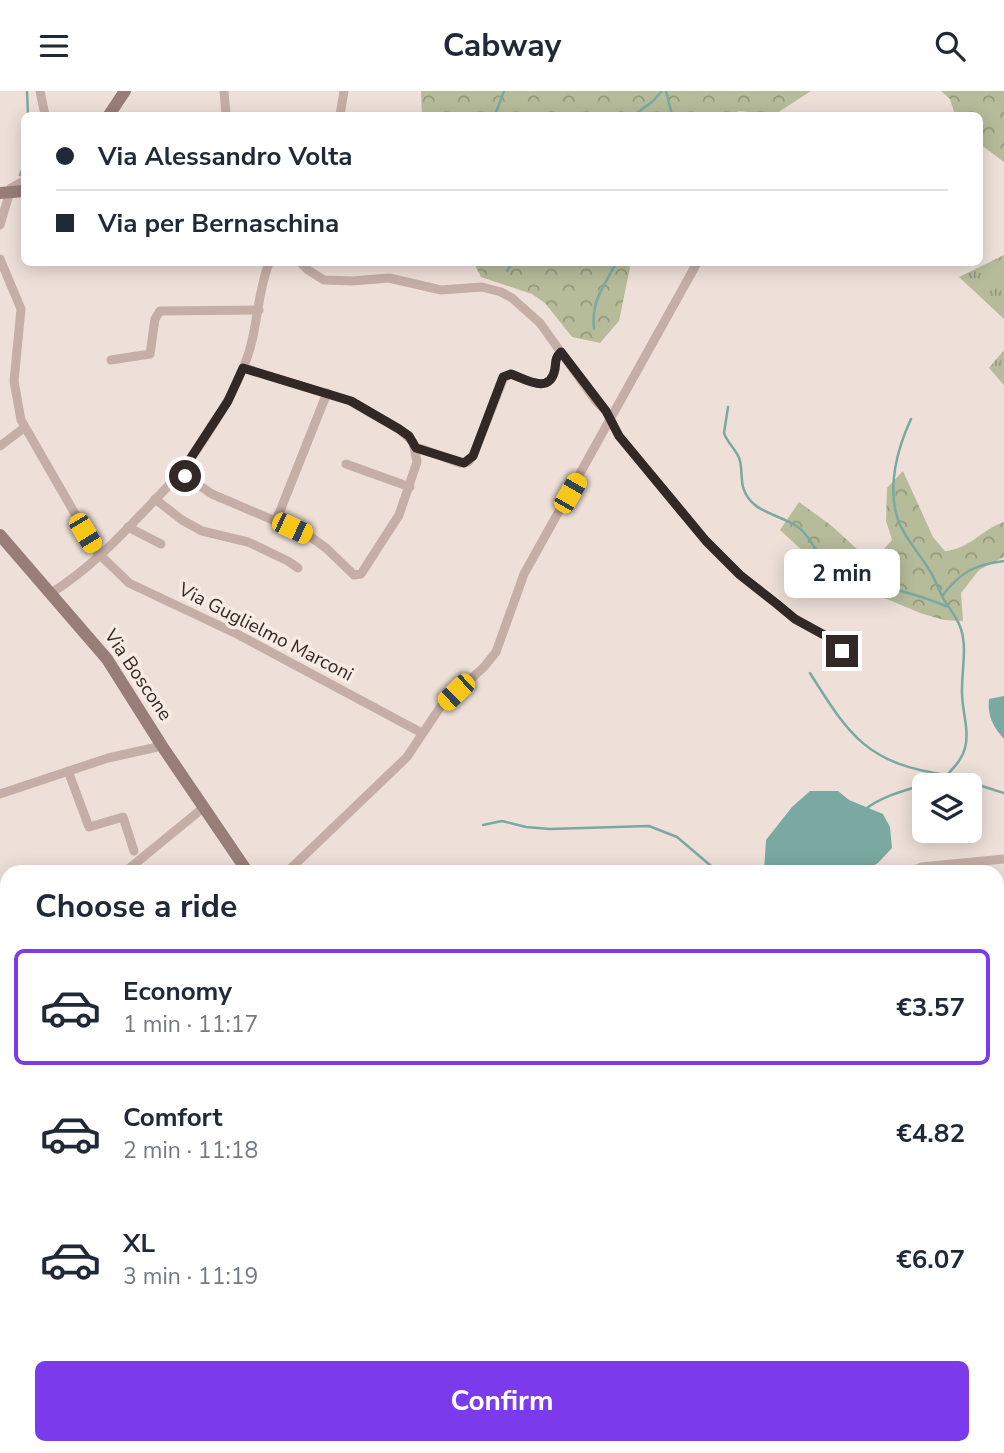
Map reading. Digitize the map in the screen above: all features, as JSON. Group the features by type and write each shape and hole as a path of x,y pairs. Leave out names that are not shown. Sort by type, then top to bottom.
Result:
{"main road":[{"path":"111,112 125,91"},
{"name":"Via Boscone","path":"0,535 107,659 242,865"},
{"name":"Via Boscone","path":"229,847 235,865"}],"street":[{"path":"40,91 44,112"},
{"path":"224,91 226,112"},
{"path":"340,112 344,91"},
{"path":"0,225 5,193 21,183"},
{"name":"Via Guglielmo Marconi","path":"0,259 21,309 14,381 18,411 24,428 97,552 130,583 237,633 422,733"},
{"path":"51,593 101,555 181,473 228,401 243,368 268,266"},
{"path":"304,266 324,280 389,278 441,290 482,287 501,292 518,303 540,323 606,411 619,436 675,505 732,566 795,619 826,636 842,651"},
{"path":"294,865 407,757 441,706 484,667 496,652 524,574 611,422 695,266"},
{"path":"111,361 150,353 155,319 160,311 259,310"},
{"path":"416,448 460,463 468,462 473,456 503,377 511,374 534,384 543,384 552,377 561,352"},
{"path":"181,473 212,493 317,541 354,575 363,572 389,533 399,515 417,462 416,448 409,436 351,401 243,368"},
{"path":"276,521 327,393"},
{"path":"0,446 24,428"},
{"path":"346,464 410,487"},
{"path":"156,499 182,520 202,531 248,542 298,568"},
{"path":"128,527 161,544"},
{"path":"0,794 108,758 162,746"},
{"path":"68,771 89,827 123,817 134,851"},
{"path":"133,865 203,808"},
{"path":"942,865 1004,859"}],"green space":[{"path":"421,91 811,91 779,112 422,112"},
{"path":"941,91 1004,91 1004,162 983,146 983,112 954,112 950,99"},
{"path":"1004,255 1004,319 959,277"},
{"path":"476,266 630,266 619,321 600,343 572,337 545,303 532,294 481,277"},
{"path":"1004,350 1004,385 989,368"},
{"path":"903,471 933,537 945,551 962,547 1004,522 1004,557 979,570 961,593 963,621 944,620 841,586 780,530 799,502 832,526 857,549 881,552 892,540 886,521 887,488"}],"water":[{"path":"1004,696 1004,739 992,721 989,699"},
{"path":"810,791 838,791 849,800 883,814 890,827 892,848 874,865 764,865 766,840 792,807"}],"waterway":[{"path":"27,91 28,112"},
{"path":"496,112 504,91"},
{"path":"638,112 662,91"},
{"path":"666,91 671,112"},
{"path":"507,271 510,266"},
{"path":"594,329 596,302 614,266"},
{"path":"728,407 724,433 739,457 743,487 752,502 766,512 798,527 829,564 857,577 946,606"},
{"path":"911,419 895,468 895,507 901,527 930,571 942,596"},
{"path":"810,673 837,714 864,744 879,755 898,763 947,775 962,756 967,734 962,696 963,636 957,620 942,596 968,571 1004,561"},
{"path":"867,808 886,797 947,775 1004,793"},
{"path":"483,825 502,821 550,829 649,826 677,837 710,865"}],"route":[{"path":"185,476 181,473 228,401 243,368 351,401 409,436 416,448 464,463 473,456 503,377 511,374 534,384 543,384 552,377 561,352 606,411 619,436 706,541 740,575 795,619 826,636 842,651"}]}
